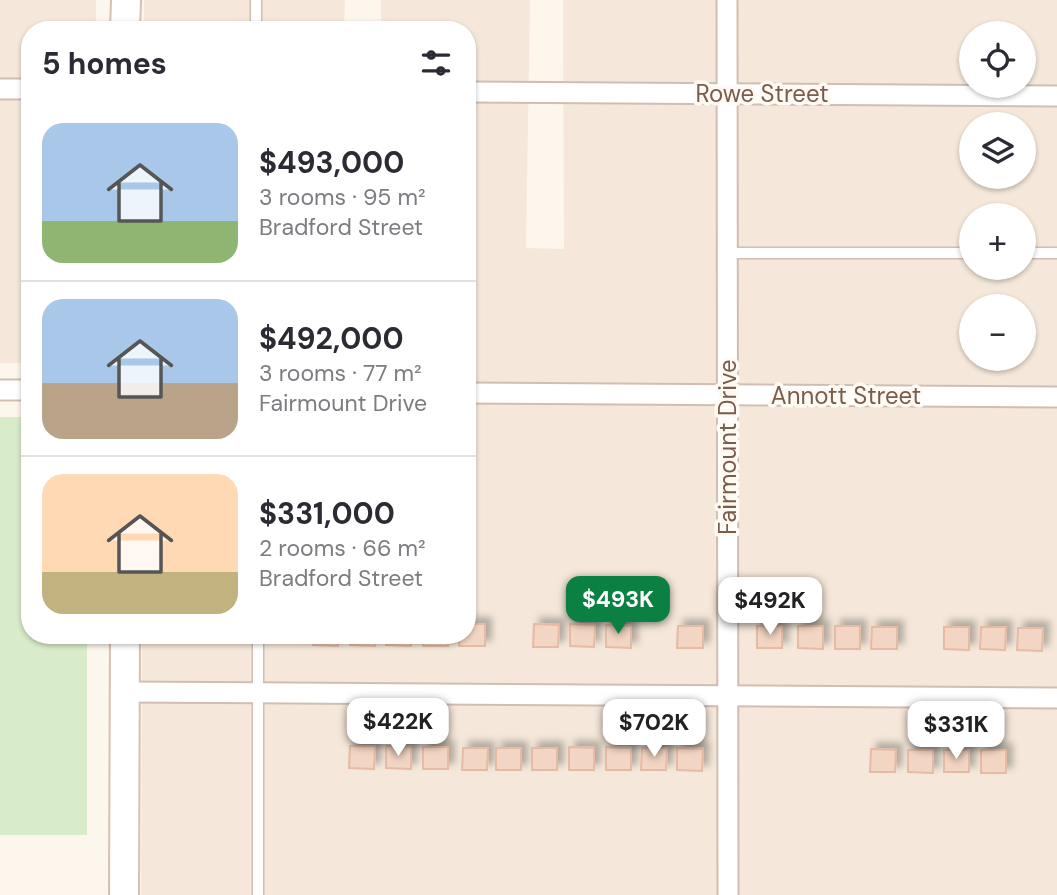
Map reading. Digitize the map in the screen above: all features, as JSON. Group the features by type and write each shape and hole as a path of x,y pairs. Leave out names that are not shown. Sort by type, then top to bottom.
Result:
{"street":[{"path":"125,0 125,21"},
{"name":"Fairmount Drive","path":"727,0 728,895"},
{"path":"0,89 21,89"},
{"name":"Rowe Street","path":"476,92 1057,96"},
{"path":"0,390 21,390"},
{"name":"Annott Street","path":"476,393 1057,397"},
{"path":"124,895 125,644"},
{"path":"125,692 1057,698"}],"lane":[{"path":"256,0 256,21"},
{"path":"728,253 959,253"},
{"path":"1036,253 1057,253"},
{"path":"258,644 258,895"}],"shaded area":[{"path":"0,0 96,0 96,21 21,21 21,363 0,363"},
{"path":"144,0 345,0 344,21 144,21"},
{"path":"381,0 530,0 526,248 564,249 563,0 1057,0 1057,895 141,895 142,644 476,644 476,21 381,21"}],"green space":[{"path":"0,417 21,417 21,644 87,644 87,835 0,835"}],"building":[{"path":"476,624 485,624 485,646 459,646 476,644"},
{"path":"534,624 559,625 558,647 533,647"},
{"path":"570,624 595,625 594,647 570,646"},
{"path":"606,625 631,626 631,648 606,647"},
{"path":"678,626 703,626 703,648 677,648"},
{"path":"757,626 782,626 782,648 757,648"},
{"path":"798,626 823,626 823,649 798,648"},
{"path":"835,626 860,626 860,649 835,649"},
{"path":"872,627 897,627 897,649 871,649"},
{"path":"944,627 969,627 969,650 944,649"},
{"path":"981,627 1006,627 1005,650 980,649"},
{"path":"1018,628 1043,628 1042,651 1017,650"},
{"path":"313,644 338,644 338,646"},
{"path":"375,644 375,646 350,645"},
{"path":"411,644 411,646 386,645"},
{"path":"423,644 448,644 448,646"},
{"path":"350,746 375,746 374,769 349,768"},
{"path":"386,746 411,747 411,769 386,768"},
{"path":"423,747 448,747 448,769 423,769"},
{"path":"569,747 594,748 594,770 569,770"},
{"path":"606,747 631,748 631,770 606,770"},
{"path":"463,748 488,748 487,770 462,770"},
{"path":"496,748 521,748 521,770 496,770"},
{"path":"532,748 557,748 557,770 532,770"},
{"path":"642,748 667,748 666,770 641,770"},
{"path":"677,748 703,749 702,771 677,770"},
{"path":"871,749 896,750 895,772 870,772"},
{"path":"908,750 933,750 933,773 908,772"},
{"path":"944,750 969,750 969,772 944,772"},
{"path":"981,750 1006,750 1006,773 981,773"}]}
